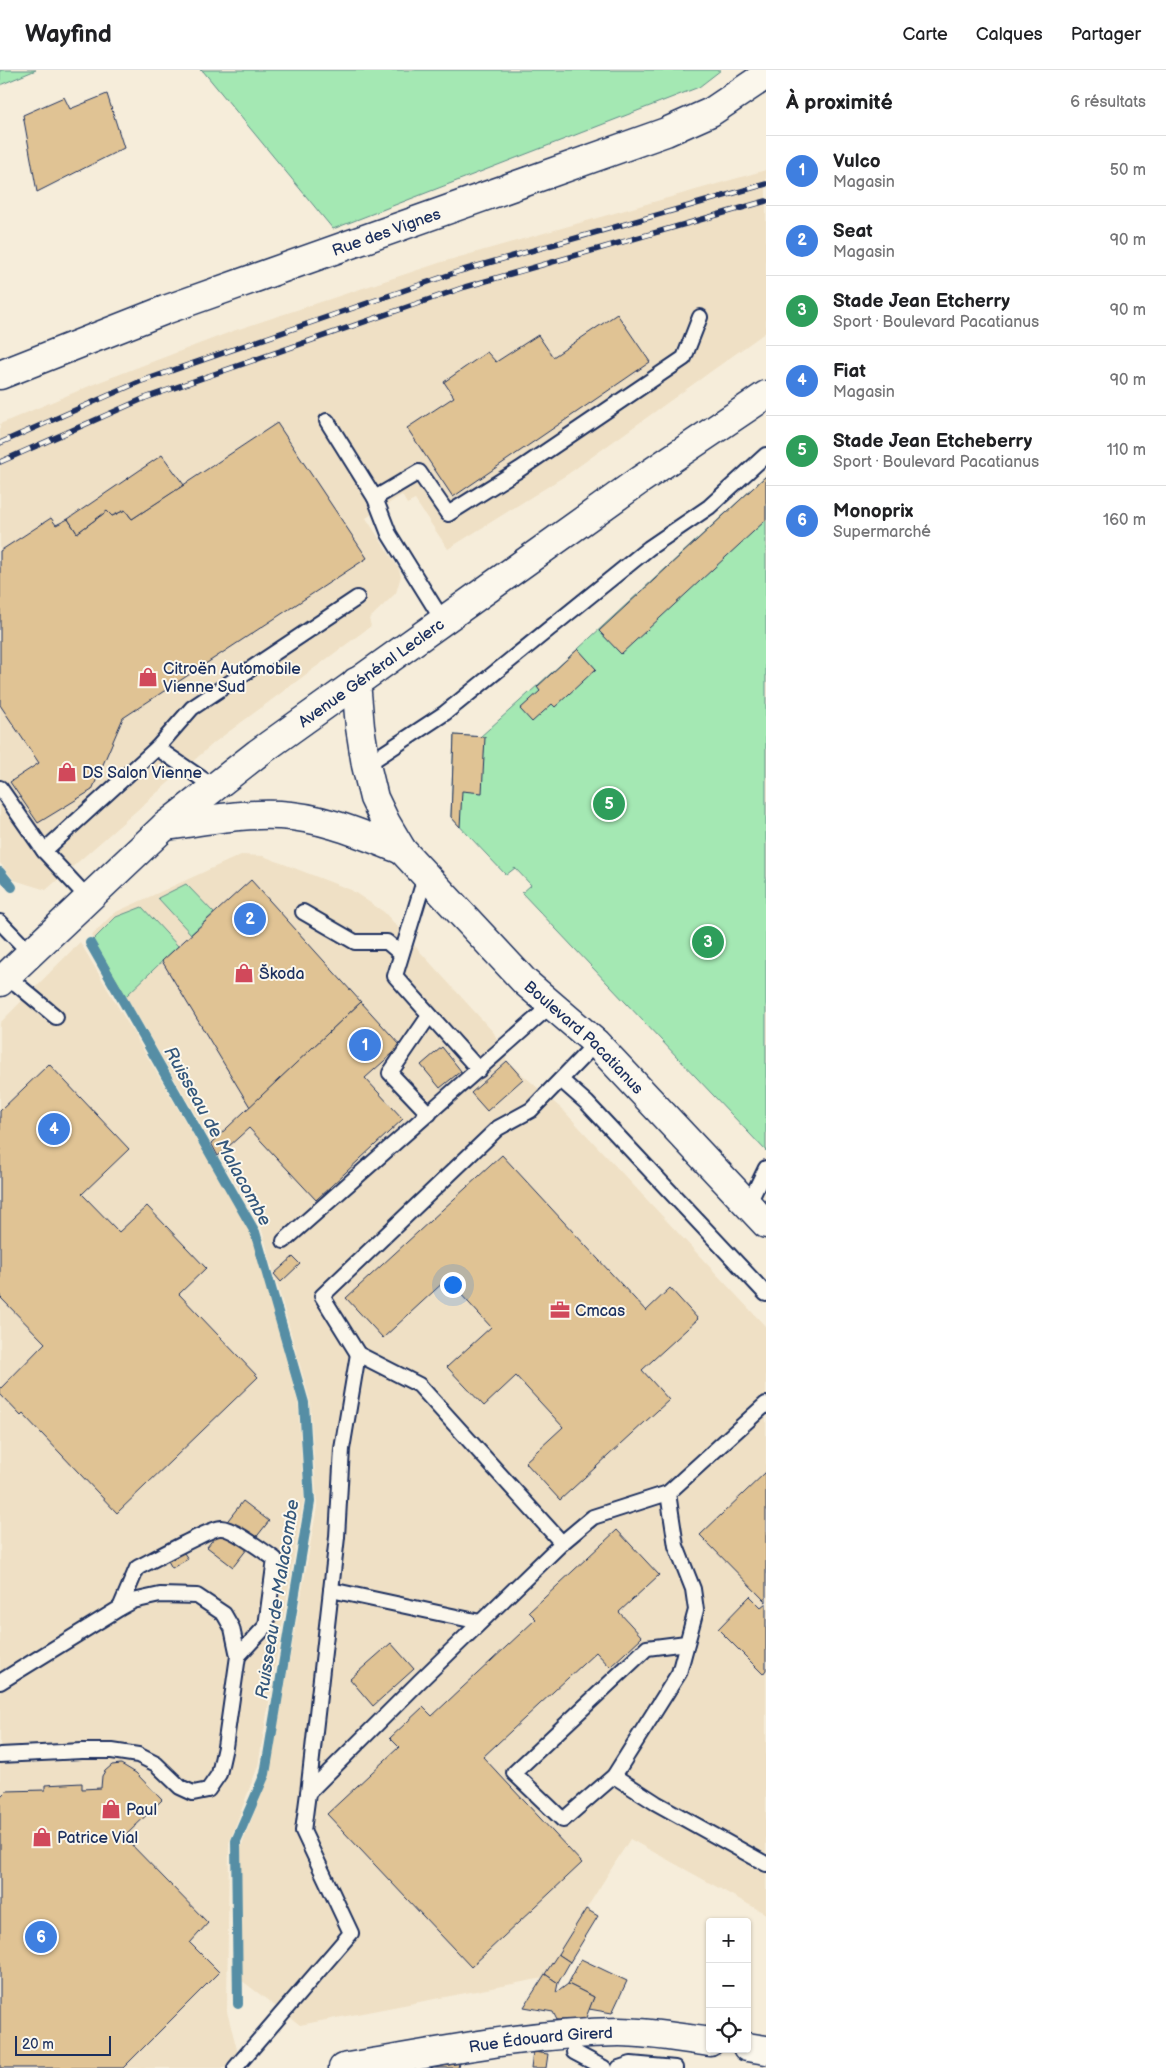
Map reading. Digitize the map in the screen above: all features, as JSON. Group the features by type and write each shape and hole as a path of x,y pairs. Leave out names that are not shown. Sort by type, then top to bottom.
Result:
{"street":[{"name":"Rue des Vignes","path":"0,375 165,310 666,132 711,112 766,75"},
{"name":"Avenue Général Leclerc","path":"4,979 165,826 258,752 640,480 766,395"},
{"name":"Boulevard Pacatianus","path":"356,682 366,765 374,798 402,850 525,982 596,1043 757,1214"},
{"name":"Boulevard Pacatianus","path":"165,826 252,814 282,815 336,826 402,850"},
{"name":"Rue Édouard Girerd","path":"344,2068 522,2038 618,2032 647,2033 706,2041"},
{"path":"751,2048 766,2050"}],"lane":[{"path":"375,498 419,472 448,514 520,469 684,358 700,317"},
{"path":"327,420 375,498 389,534 442,621"},
{"path":"366,765 445,713 649,548 709,507 766,455"},
{"path":"44,851 157,748 192,708 357,598"},
{"path":"157,748 214,787"},
{"path":"0,788 44,851 89,900"},
{"path":"426,874 395,976 479,1070"},
{"path":"304,912 355,942 387,942 402,954"},
{"path":"0,922 30,954"},
{"path":"4,979 56,1017"},
{"path":"284,1241 552,1005"},
{"path":"429,1016 390,1073 429,1114"},
{"path":"562,1543 419,1385 358,1354 322,1296 498,1128 531,1110 596,1043"},
{"path":"561,1080 587,1103 766,1294"},
{"path":"757,1214 766,1168"},
{"path":"236,2068 350,1933 303,1831 337,1537 342,1450 358,1354"},
{"path":"308,1793 562,1543 593,1517 668,1493 766,1404"},
{"path":"668,1493 676,1546 693,1589 696,1610 679,1672 614,1776 563,1820 514,1773 647,1648 686,1642"},
{"path":"120,1608 137,1568 213,1529 222,1528 244,1538 275,1558 266,1626 238,1656"},
{"path":"331,1590 480,1622"},
{"path":"0,1682 120,1608 134,1601 160,1595 198,1596 224,1614 232,1628 238,1656 225,1748 219,1774 208,1790 193,1793 180,1787 156,1764 138,1755 112,1751 82,1751 0,1756"},
{"path":"614,1776 656,1803 766,1864"},
{"path":"574,2035 574,2052 604,2068"},
{"path":"619,2068 631,2064 675,2068"}],"shaded area":[{"path":"766,170 766,332 568,474 448,549 415,500 407,504 402,495 366,518 399,569 401,576 396,593 369,619 371,626 215,742 46,890 14,880 0,863 0,424 94,384 233,331 442,262"},
{"path":"241,855 263,856 351,890 384,912 494,1033 507,1061 564,1111 766,1327 766,1914 630,1839 543,1978 300,2025 241,1980 241,1847 269,1774 317,1507 310,1401 261,1227 91,936 114,913"},
{"path":"80,942 251,1233 298,1402 304,1499 258,1766 229,1843 227,2012 242,2068 0,2068 0,1023"}],"green space":[{"path":"0,70 36,70 0,85"},
{"path":"200,70 721,70 699,87 333,229 203,71"},
{"path":"766,476 766,1151 522,893 531,885 515,868 506,875 451,817 454,735 480,737"},
{"path":"186,884 214,913 191,934 158,898"},
{"path":"142,907 178,946 126,996 93,940 116,917"}],"building":[{"path":"107,94 124,148 37,192 23,115 64,97 70,109"},
{"path":"617,314 650,362 453,497 407,428 454,397 444,382 487,352 496,362 538,335 553,357"},
{"path":"277,423 367,558 123,718 92,790 38,823 10,782 39,763 0,705 0,551 51,518 56,525 68,519 77,533 107,511 112,516 125,510 132,519"},
{"path":"162,455 184,485 132,519 125,510 112,516 107,511 77,533 68,519"},
{"path":"766,476 766,520 621,654 599,631"},
{"path":"578,649 596,669 555,707 552,704 532,722 520,709 540,691 537,687"},
{"path":"454,735 485,737 482,793 462,791 460,827 451,817"},
{"path":"251,880 361,1002 250,1107 162,961"},
{"path":"361,1002 401,1046 365,1078 403,1119 316,1200 249,1128 218,1156 211,1143"},
{"path":"442,1047 461,1071 440,1088 421,1065"},
{"path":"507,1061 523,1079 487,1111 471,1093"},
{"path":"49,1064 129,1149 82,1194 119,1232 147,1206 206,1268 179,1294 258,1377 117,1513 23,1414 21,1416 0,1394 0,1389 45,1343 0,1297 0,1111"},
{"path":"502,1155 646,1311 670,1288 698,1319 642,1370 669,1400 560,1500 525,1462 563,1427 516,1376 484,1406 447,1367 491,1327 447,1279 383,1338 346,1298"},
{"path":"293,1257 300,1264 281,1282 274,1274"},
{"path":"766,1472 766,1602 700,1535"},
{"path":"243,1501 269,1521 233,1567 207,1547"},
{"path":"617,1530 659,1575 619,1612 642,1637 610,1667 596,1652 483,1757 582,1863 471,1967 327,1814 399,1747 390,1738 423,1707 432,1716 536,1619 529,1612"},
{"path":"182,1550 188,1559 172,1568 167,1559"},
{"path":"750,1596 761,1607 766,1603 766,1670 763,1674 718,1629"},
{"path":"391,1643 414,1669 373,1706 350,1679"},
{"path":"121,1764 136,1773 162,1800 124,1837 208,1923 190,1943 219,1972 123,2068 0,2068 0,1797 6,1791 45,1790 45,1785 82,1783 82,1789 101,1788 102,1776 105,1771 112,1765"},
{"path":"586,1909 598,1916 570,1962 558,1954"},
{"path":"558,1954 570,1962 558,1983 545,1974"},
{"path":"581,1959 627,1981 612,2013 589,2009 594,1997 568,1984"},
{"path":"545,1974 558,1983 556,1993 568,1984 594,1997 585,2020 557,2020 553,2012 524,2007"},
{"path":"533,2052 548,2054 546,2068 531,2068"},
{"path":"459,2063 458,2068 431,2068"}],"waterway":[{"name":"Ruisseau de Malacombe","path":"0,872 12,887"},
{"name":"Ruisseau de Malacombe","path":"90,943 255,1232 304,1403 310,1502 265,1774 236,1841 238,2004"}],"railway":[{"path":"0,443 139,382 460,271 766,184"},
{"path":"0,462 145,398 465,287 766,201"}],"place":[{"name":"Citroën Automobile Vienne Sud","path":"148,677"},
{"name":"DS Salon Vienne","path":"67,772"},
{"name":"Stade Jean Etcheberry","path":"609,804"},
{"name":"Seat","path":"250,919"},
{"name":"Stade Jean Etcherry","path":"708,942"},
{"name":"Škoda","path":"244,973"},
{"name":"Vulco","path":"365,1045"},
{"name":"Fiat","path":"54,1129"},
{"name":"Cmcas","path":"560,1310"},
{"name":"Paul","path":"111,1809"},
{"name":"Patrice Vial","path":"42,1837"},
{"name":"Monoprix","path":"41,1937"}]}
